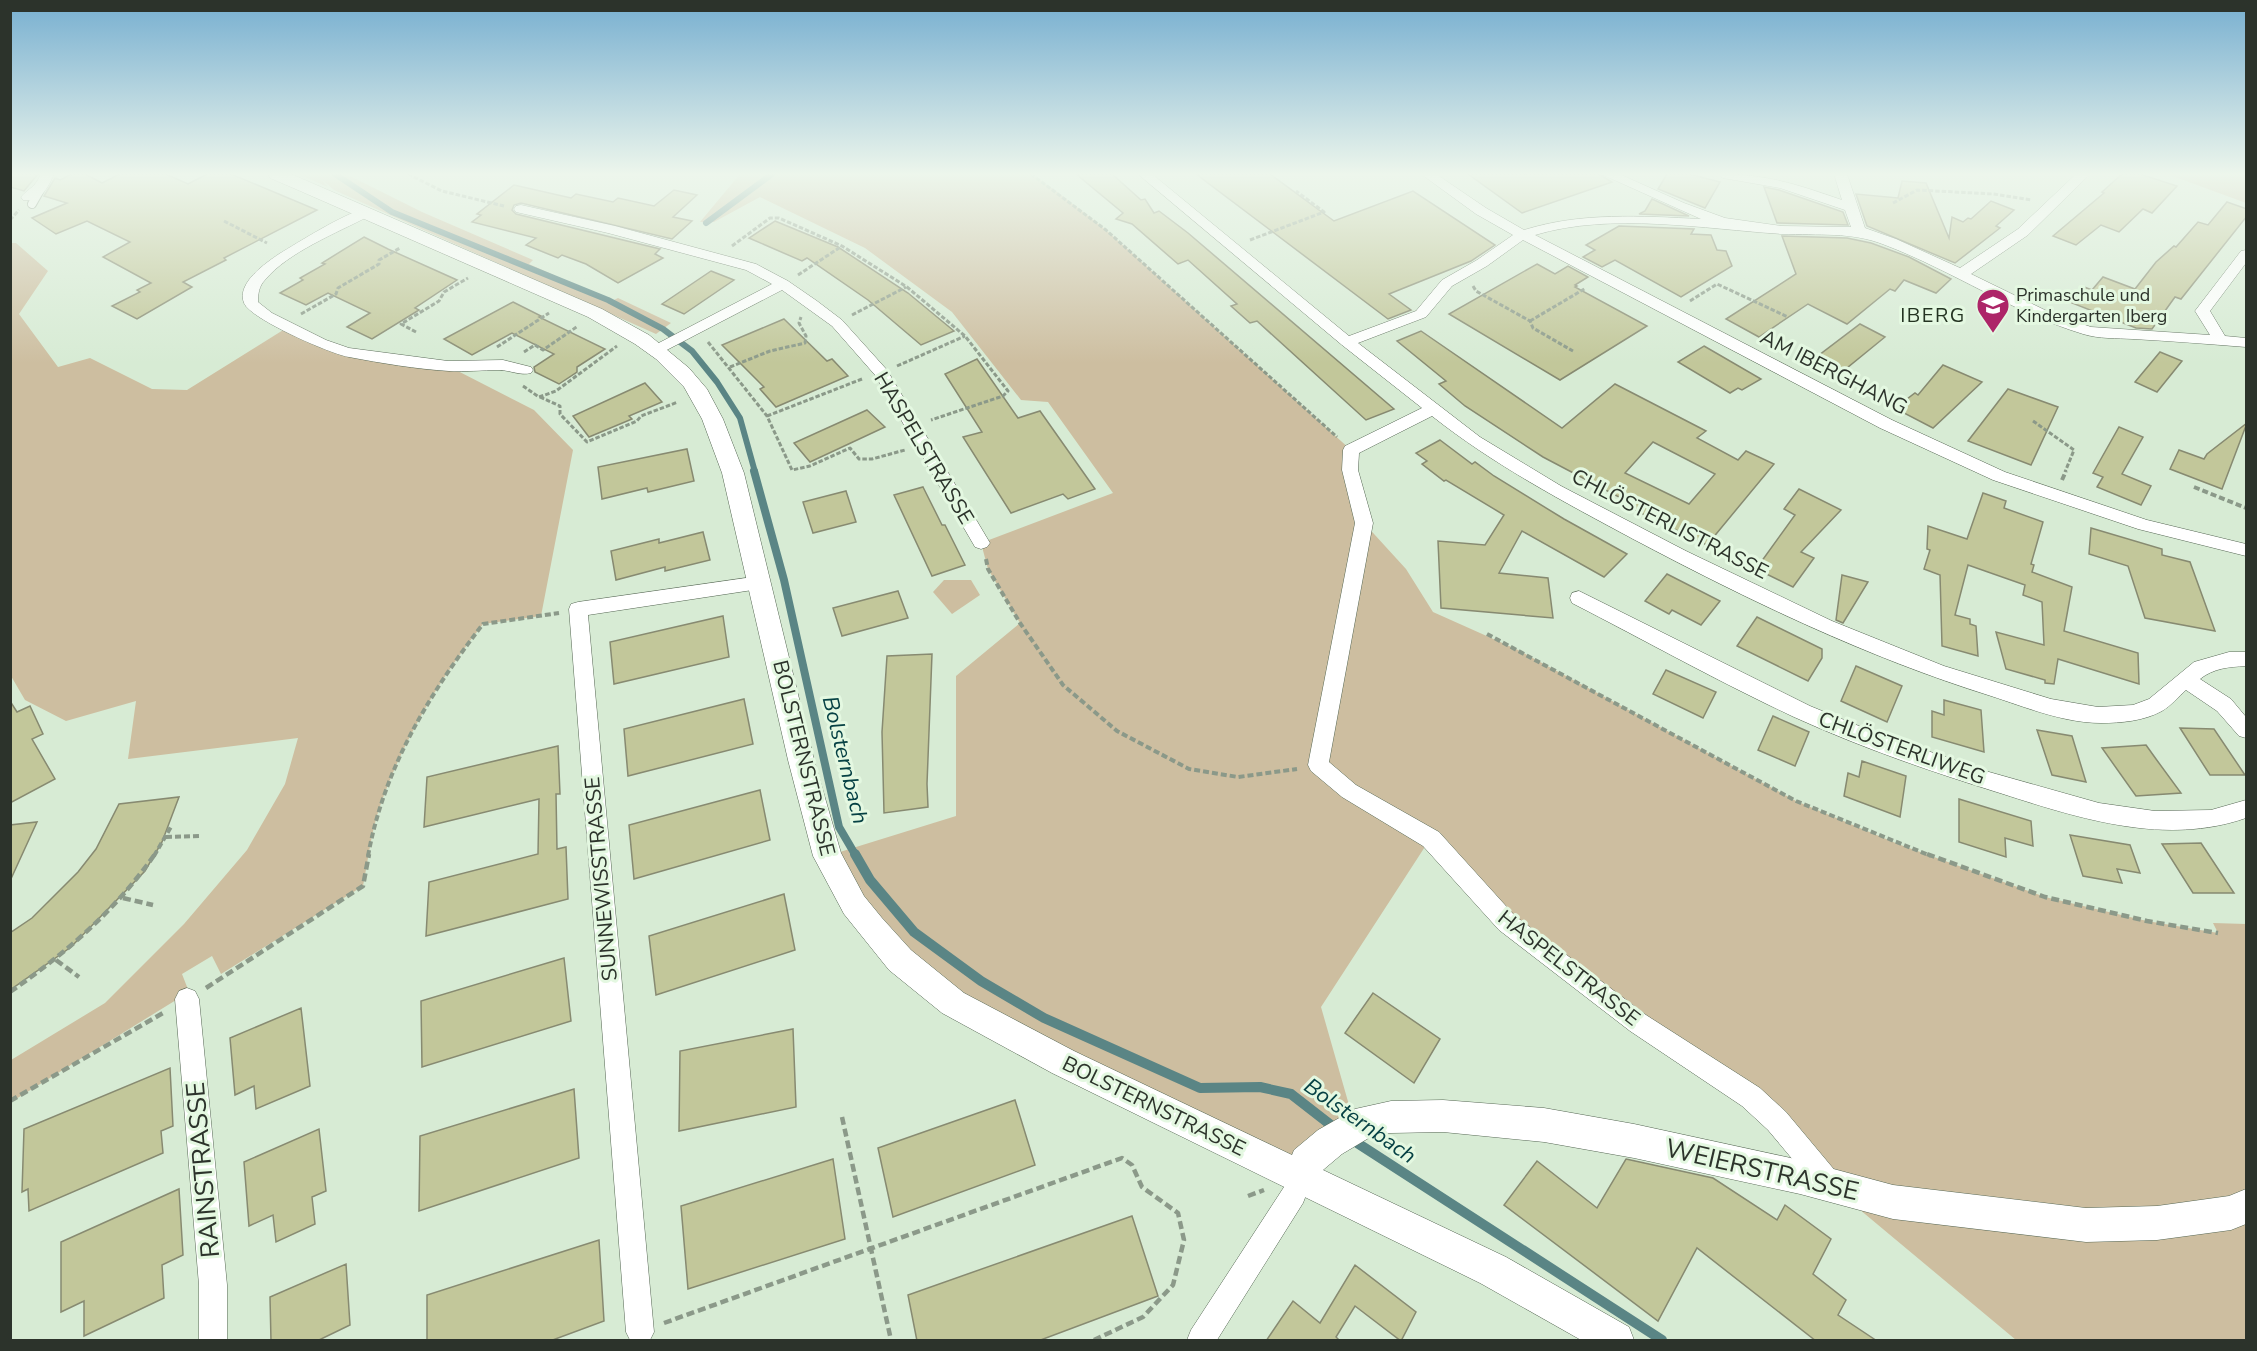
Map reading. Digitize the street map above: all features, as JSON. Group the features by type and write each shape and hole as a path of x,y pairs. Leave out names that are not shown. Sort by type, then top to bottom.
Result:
{"street":[{"path":"321,237 275,263 259,277 250,292 251,303 267,316 321,344 347,352 448,366 503,365 525,370"},
{"name":"HASPELSTRASSE","path":"639,237 751,267 783,284 837,323 881,373 981,543"},
{"name":"CHLÖSTERLISTRASSE","path":"1221,237 1347,342 1474,441 1555,490 1680,556 1825,626 1938,672 2051,707 2098,715 2134,713 2156,705 2201,667 2229,659 2247,659"},
{"path":"1347,342 1421,314 1428,308 1434,293 1519,237"},
{"name":"AM IBERGHANG","path":"1527,237 1886,424 1999,476 2144,525 2247,550"},
{"path":"1877,237 1961,274 2048,317 2089,331 2247,342"},
{"path":"1961,274 2016,237"},
{"name":"BOLSTERNSTRASSE","path":"419,238 487,266 595,315 633,335 664,347 698,393 718,428 733,473 801,760 827,856 871,928 907,966 953,1003 1063,1062 1494,1270 1616,1341"},
{"path":"2221,341 2202,311 2247,254"},
{"path":"664,347 783,284"},
{"path":"1318,765 1364,523 1350,470 1352,450 1432,410"},
{"path":"579,609 760,583"},
{"name":"CHLÖSTERLIWEG","path":"1580,598 1747,684 1834,725 1915,757 2025,792 2123,817 2164,820 2213,819 2247,809"},
{"name":"SUNNEWISSTRASSE","path":"579,609 640,1332"},
{"path":"2185,679 2224,705 2247,730"},
{"name":"HASPELSTRASSE","path":"1318,765 1349,791 1431,838 1507,923 1638,1023 1751,1098 1777,1121 1829,1184"},
{"name":"RAINSTRASSE","path":"188,999 213,1286 213,1341"},
{"name":"WEIERSTRASSE","path":"1300,1178 1306,1162 1343,1134 1372,1120 1391,1117 1443,1116 1544,1125 1634,1141 1829,1184 1893,1202 2086,1225 2157,1223 2231,1213 2247,1206"},
{"path":"1201,1341 1268,1237 1294,1194 1300,1178"}],"path":[{"path":"255,237 267,243"},
{"path":"741,237 730,248 757,262 751,267"},
{"path":"822,237 842,246 907,286 965,336 1008,391 1003,396 912,426"},
{"path":"1114,237 1352,450"},
{"path":"1232,246 1256,237"},
{"path":"283,324 336,294 338,288 379,264 379,260 419,238"},
{"path":"783,284 842,246"},
{"path":"416,332 401,324 439,301 444,292 487,266"},
{"path":"1464,273 1476,291 1530,321 1533,328 1573,351"},
{"path":"1530,321 1605,277"},
{"path":"1673,313 1717,284 1788,317"},
{"path":"837,323 907,286"},
{"path":"469,366 567,302"},
{"path":"730,367 770,351 805,343 806,336 799,323 805,310 812,304"},
{"path":"595,315 543,350 535,345 503,365 506,381 521,384 539,396 561,406 560,414 587,442 637,421 641,416 698,393"},
{"path":"693,333 730,367 767,416 792,470 810,466 850,448 859,459 872,459 923,445"},
{"path":"539,396 556,391 633,335"},
{"path":"767,416 822,393 881,373 965,336"},
{"path":"2033,421 2074,450 2055,496"},
{"path":"2194,488 2247,508"},
{"path":"981,543 988,569 1020,623 1063,685 1117,731 1189,769 1238,777 1318,765"},
{"path":"228,974 363,886 380,805 405,743 457,656 483,624 579,609"},
{"path":"1487,634 1796,801 1898,844 2045,897 2147,921 2218,933"},
{"path":"10,992 75,945 122,898 157,854 172,825"},
{"path":"165,837 201,836"},
{"path":"122,898 153,905"},
{"path":"56,960 79,977"},
{"path":"10,1101 160,1015"},
{"path":"842,1117 891,1341"},
{"path":"640,1332 1122,1158 1132,1165 1142,1187 1178,1213 1184,1239 1173,1285 1143,1317 1094,1341"}],"shaded area":[{"path":"439,237 480,237 533,260 529,264 612,301 618,298 671,323 656,334"},
{"path":"842,237 1114,237 1351,450 1364,523 1406,569 1433,612 1518,650 1796,801 1898,844 2045,897 2147,921 2218,933 2213,923 2246,924 2246,1340 2016,1340 1829,1184 1777,1121 1507,923 1430,839 1321,1007 1355,1126 1306,1162 953,1003 827,856 956,816 956,676 1020,623 988,569 981,543 1113,493 1048,402 1021,400 952,312 865,248"},
{"path":"11,243 16,243 48,271 19,314 58,367 90,358 152,389 187,390 288,327 321,343 448,366 534,410 573,450 541,616 483,624 451,667 410,736 388,784 374,828 363,886 221,974 212,956 182,974 189,992 11,1102 11,1060 105,1003 184,924 247,850 285,784 298,738 128,759 136,701 66,721 25,700 11,676"},
{"path":"944,580 971,580 980,595 952,614 933,592"}],"building":[{"path":"120,237 265,237 183,282 192,287 137,319 112,306 140,292 137,290 151,283 103,257 130,242"},
{"path":"364,237 457,280 415,308 419,310 372,339 347,327 370,313 328,293 306,305 280,293 325,264 322,263"},
{"path":"532,237 611,237 660,249 655,254 663,258 618,283 586,264 562,255 558,258 526,245 536,238"},
{"path":"814,237 838,247 908,293 954,331 921,345 868,300 807,258 802,261 749,238"},
{"path":"1147,237 1193,237 1394,409 1366,420 1257,321 1250,323 1231,306 1237,304 1188,260 1178,264"},
{"path":"1279,237 1483,237 1495,245 1471,261 1389,294 1411,310 1388,319"},
{"path":"1600,237 1712,237 1717,250 1726,251 1732,266 1681,297 1615,260 1602,267 1583,257 1595,250 1586,245"},
{"path":"1782,237 1847,238 1871,243 1909,257 1951,279 1936,293 1904,280 1895,291 1890,289 1847,324 1808,304 1759,337 1726,319 1796,274"},
{"path":"1893,237 1988,237 1955,263"},
{"path":"2056,237 2086,237 2076,245"},
{"path":"2185,237 2230,237 2181,299 2175,297 2152,329 2136,328 2072,303 2084,287 2092,290 2103,277 2135,289 2156,262 2174,246 2176,247"},
{"path":"1537,264 1555,274 1568,266 1588,277 1575,287 1647,326 1560,380 1449,314"},
{"path":"711,271 734,280 684,314 662,304"},
{"path":"513,302 605,349 577,367 577,372 559,384 535,372 534,367 554,354 512,333 472,355 444,339"},
{"path":"784,319 827,361 832,359 848,376 776,407 760,389 764,387 722,345"},
{"path":"1860,324 1885,337 1837,376 1810,362"},
{"path":"1421,331 1562,428 1615,384 1706,431 1697,438 1738,460 1746,451 1774,464 1707,545 1618,502 1621,498 1543,457 1465,406 1439,384 1446,381 1397,341","holes":["1653,442 1715,474 1689,504 1625,473"]},
{"path":"1704,346 1761,379 1742,390 1738,388 1730,393 1678,362"},
{"path":"2160,352 2182,361 2157,392 2135,382"},
{"path":"977,359 1018,418 1040,411 1095,489 1068,499 1063,494 1011,513 963,437 982,432 945,374"},
{"path":"1943,365 1982,382 1933,428 1902,412 1907,399 1915,393 1918,395"},
{"path":"645,383 662,402 629,416 632,419 589,437 573,416"},
{"path":"2008,389 2058,407 2031,465 1968,441"},
{"path":"867,410 885,427 810,462 794,443"},
{"path":"2247,423 2222,489 2170,469 2179,450 2204,459 2207,454"},
{"path":"2119,427 2143,437 2122,474 2151,486 2141,505 2097,487 2103,477 2093,473"},
{"path":"1440,440 1472,464 1475,462 1564,519 1627,554 1604,577 1522,531 1499,573 1548,578 1553,618 1441,608 1438,541 1485,545 1504,515 1446,480 1444,481 1422,464 1427,461 1416,453"},
{"path":"687,449 694,481 648,492 647,488 602,499 598,467"},
{"path":"923,487 965,565 932,576 894,495"},
{"path":"1799,489 1841,510 1801,552 1814,558 1793,587 1756,569 1795,515 1784,509"},
{"path":"846,491 856,522 813,533 803,502"},
{"path":"1983,493 2006,501 2004,508 2043,522 2031,564 2034,565 2032,572 2072,587 2064,631 2138,653 2139,684 2058,659 2054,684 2006,669 1996,632 2044,645 2042,602 2023,595 2025,585 1968,565 1955,615 1970,619 1970,624 1976,626 1978,656 1942,646 1940,575 1924,569 1930,550 1927,549 1928,526 1967,539"},
{"path":"2091,528 2162,549 2162,555 2190,562 2215,631 2145,618 2128,566 2089,554"},
{"path":"703,532 710,560 665,571 665,567 616,580 611,551 659,539 659,543"},
{"path":"1667,574 1720,601 1701,625 1672,610 1669,614 1645,601"},
{"path":"1842,575 1868,582 1843,623 1836,620"},
{"path":"898,591 908,618 842,636 833,608"},
{"path":"723,616 729,657 614,684 610,642"},
{"path":"1757,617 1822,649 1822,658 1808,681 1737,646"},
{"path":"932,654 928,807 884,813 882,732 887,656"},
{"path":"1856,666 1902,686 1887,722 1841,701"},
{"path":"1666,670 1716,692 1703,718 1653,694"},
{"path":"744,699 753,744 628,776 624,729"},
{"path":"1944,700 1981,710 1984,752 1932,737 1932,711 1944,715"},
{"path":"10,701 17,712 30,706 43,734 32,739 55,779 10,803"},
{"path":"1773,716 1809,732 1795,766 1758,750"},
{"path":"2180,728 2214,729 2245,775 2210,775"},
{"path":"2037,730 2072,736 2086,782 2052,775"},
{"path":"2146,745 2181,793 2136,796 2102,748"},
{"path":"558,746 560,794 556,794 557,849 566,847 568,899 426,936 429,882 538,854 539,799 424,827 427,777"},
{"path":"1862,761 1906,776 1900,817 1844,796 1848,773 1859,777"},
{"path":"760,790 770,840 634,879 629,825"},
{"path":"179,797 162,842 145,871 71,947 10,990 10,933 32,918 78,872 96,849 119,804"},
{"path":"1959,799 2031,821 2033,846 2005,838 2006,857 1959,842"},
{"path":"37,822 10,881 10,825"},
{"path":"2070,835 2130,845 2140,873 2117,869 2122,883 2083,876"},
{"path":"2201,843 2234,893 2193,893 2162,844"},
{"path":"784,894 795,950 656,995 649,936"},
{"path":"564,958 571,1021 422,1067 421,1001"},
{"path":"1373,993 1440,1039 1414,1083 1345,1033"},
{"path":"301,1008 310,1086 256,1109 254,1086 235,1095 230,1038"},
{"path":"793,1029 796,1107 679,1131 680,1051"},
{"path":"170,1068 173,1126 161,1131 163,1153 29,1211 28,1189 22,1192 24,1129"},
{"path":"574,1089 579,1158 419,1211 420,1136"},
{"path":"1015,1100 1035,1165 893,1217 878,1148"},
{"path":"319,1129 326,1191 312,1197 315,1224 276,1242 273,1215 249,1226 244,1162"},
{"path":"833,1159 845,1239 688,1289 681,1206"},
{"path":"1626,1159 1713,1178 1777,1220 1785,1205 1831,1239 1813,1274 1846,1300 1838,1315 1877,1341 1816,1341 1697,1248 1658,1321 1504,1205 1537,1161 1597,1208"},
{"path":"179,1189 183,1255 162,1265 164,1298 84,1336 84,1301 61,1312 61,1242"},
{"path":"1132,1216 1158,1296 1038,1341 917,1341 908,1295"},
{"path":"599,1240 604,1321 550,1341 427,1341 427,1295"},
{"path":"346,1264 350,1325 317,1341 271,1341 270,1297"},
{"path":"1355,1265 1416,1312 1401,1341 1355,1306 1336,1337 1340,1341 1266,1341 1293,1301 1320,1323"}],"waterway":[{"name":"Bolsternbach","path":"453,237 608,300 663,329 692,351 717,382 740,418 755,472"},
{"name":"Bolsternbach","path":"754,471 784,580 839,827 856,856"},
{"name":"Bolsternbach","path":"855,854 870,880 914,932 981,981 1044,1018 1200,1088 1260,1087 1291,1094 1336,1129"},
{"name":"Bolsternbach","path":"1351,1139 1662,1340"}],"place":[{"name":"Primaschule und Kindergarten Iberg","path":"1993,334"}],"district":[{"name":"IBERG","path":"1933,315"}]}
